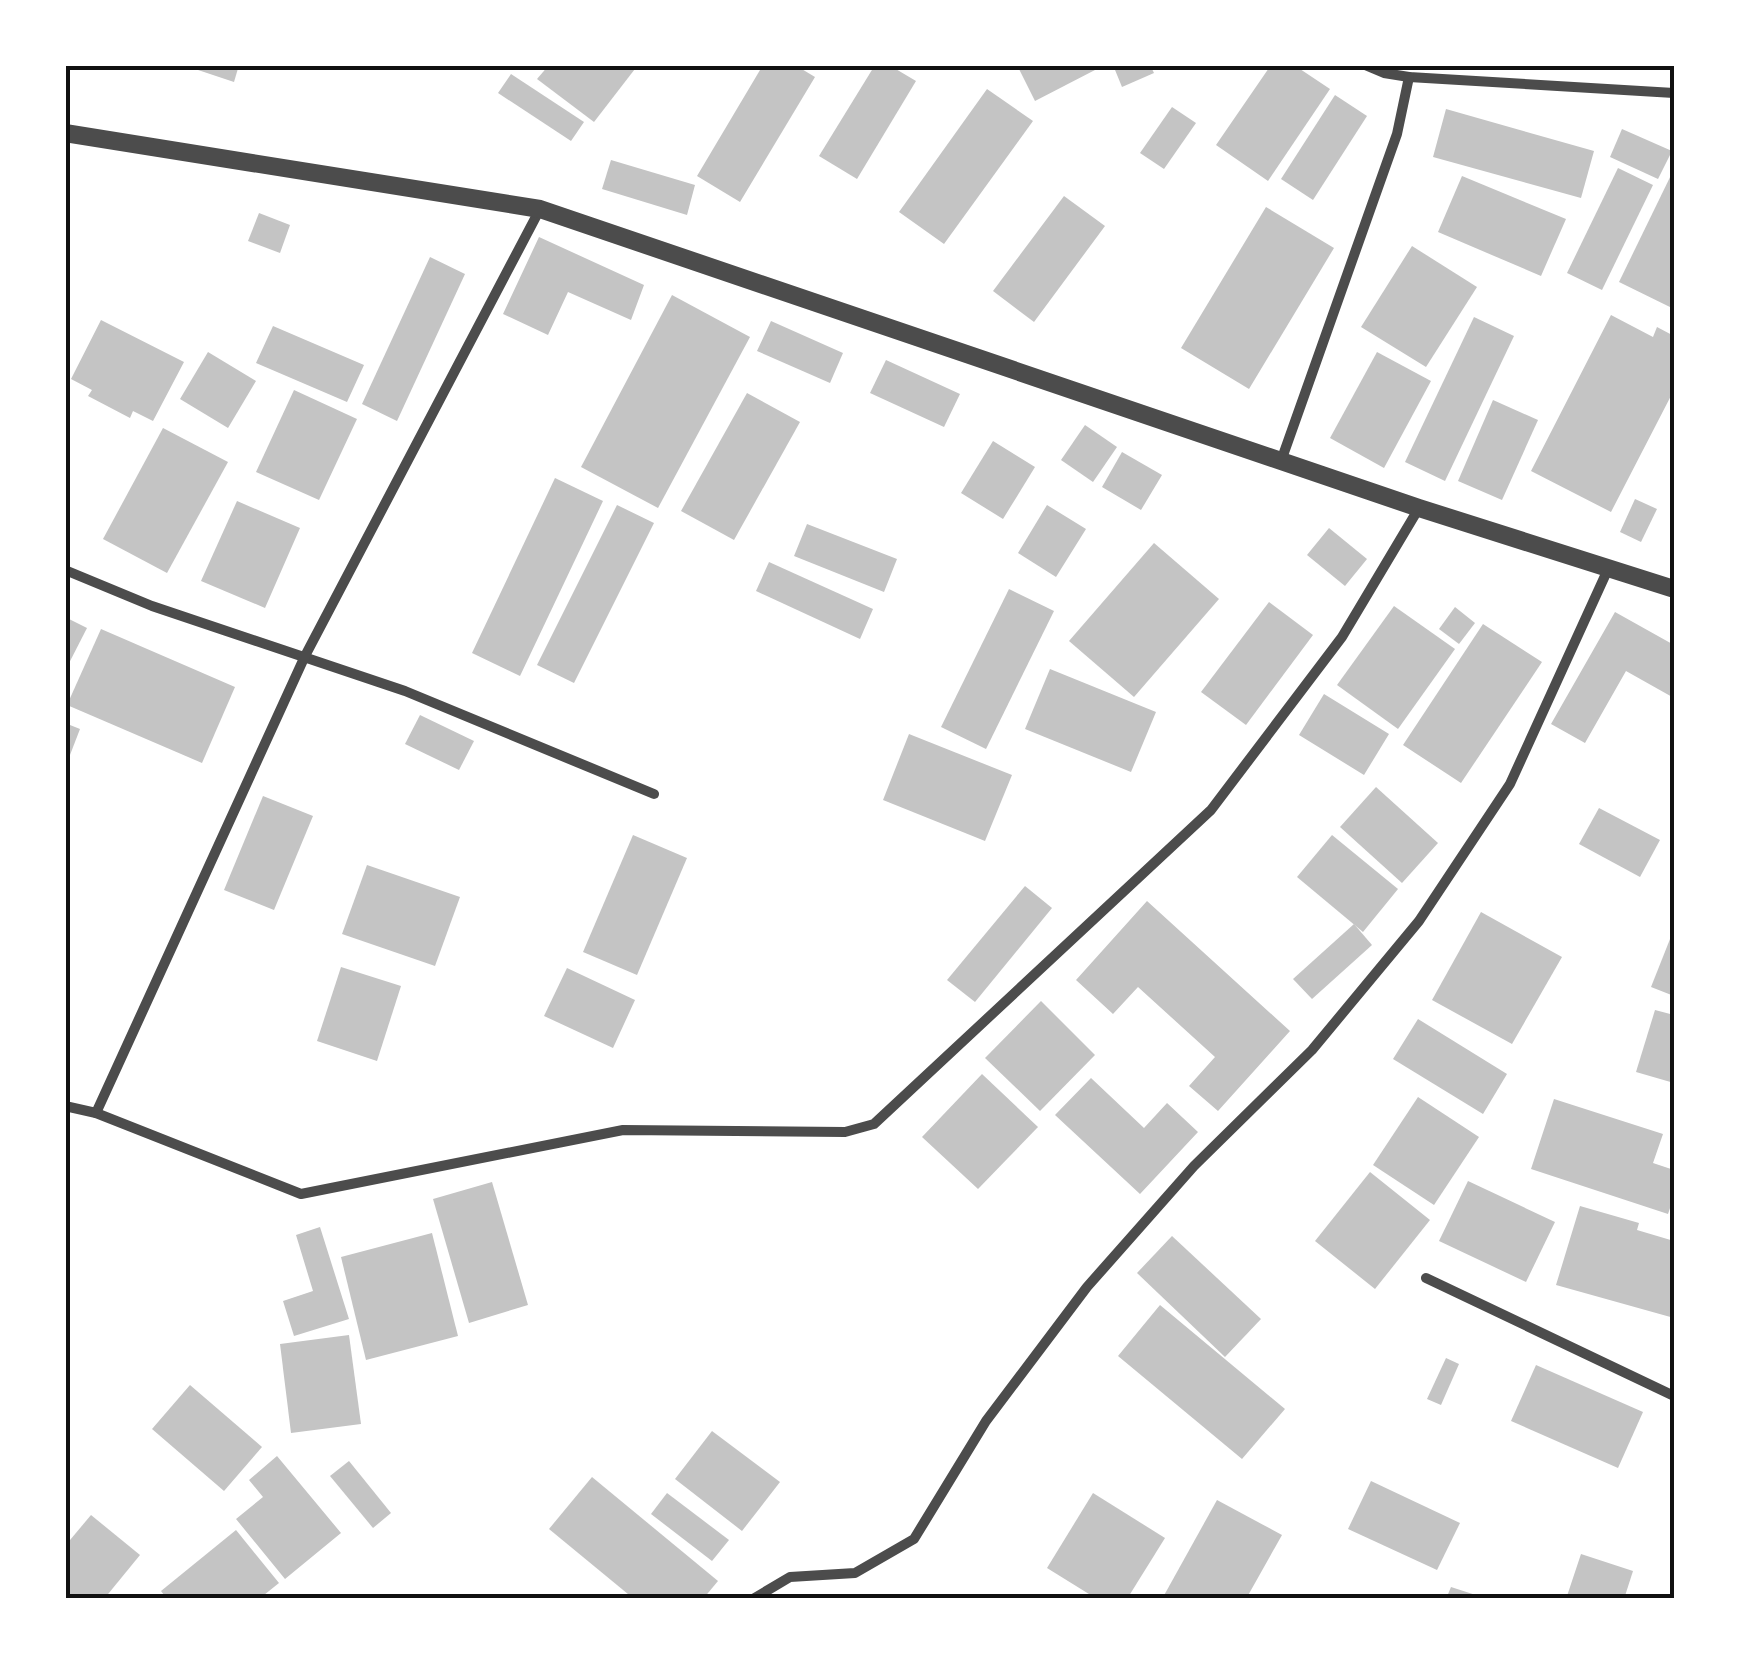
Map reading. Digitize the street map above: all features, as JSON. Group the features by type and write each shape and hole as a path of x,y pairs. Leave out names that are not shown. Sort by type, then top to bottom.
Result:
{"street":[{"path":"1365,65 1409,77 1674,94"},
{"path":"1281,461 1397,134 1409,77"},
{"path":"65,133 540,209 1419,508 1674,589"},
{"path":"96,1113 305,656 540,209"},
{"path":"65,1106 96,1113 300,1194 623,1130 845,1132 874,1124 1211,810 1342,637 1419,508"},
{"path":"753,1599 790,1577 855,1573 914,1539 986,1422 1088,1287 1194,1166 1312,1050 1419,921 1510,784 1610,566"},
{"path":"65,570 152,606 405,691 654,794"},
{"path":"1426,1278 1674,1396"}],"building":[{"path":"183,65 239,65 234,82"},
{"path":"549,65 638,65 594,122 537,79"},
{"path":"763,65 795,65 815,77 740,202 697,176"},
{"path":"875,65 889,65 916,81 857,179 819,156"},
{"path":"1017,65 1093,65 1095,70 1035,101"},
{"path":"1113,65 1150,65 1154,73 1122,87"},
{"path":"1271,65 1294,65 1330,89 1268,181 1216,145"},
{"path":"511,74 584,122 571,141 498,93"},
{"path":"987,89 1033,121 944,244 899,212"},
{"path":"1335,95 1367,116 1313,200 1281,179"},
{"path":"1172,107 1196,123 1164,169 1140,153"},
{"path":"1446,109 1594,151 1581,198 1433,157"},
{"path":"1622,129 1672,151 1658,179 1610,157"},
{"path":"611,160 695,185 687,215 602,189"},
{"path":"1618,168 1653,185 1602,290 1567,273"},
{"path":"1674,169 1674,309 1619,282"},
{"path":"1462,176 1566,219 1541,276 1438,232"},
{"path":"1064,196 1105,226 1034,322 993,291"},
{"path":"1266,207 1334,248 1249,389 1181,348"},
{"path":"259,213 290,225 280,253 248,241"},
{"path":"539,237 644,285 631,320 568,292 548,335 503,314"},
{"path":"1412,246 1477,287 1426,367 1361,327"},
{"path":"430,257 465,274 397,421 362,404"},
{"path":"672,295 750,337 658,508 581,467"},
{"path":"1611,315 1653,337 1657,327 1674,336 1674,390 1611,512 1531,471"},
{"path":"1474,317 1514,336 1445,481 1405,462"},
{"path":"101,320 184,362 153,421 133,411 130,418 88,396 92,390 71,379"},
{"path":"771,321 843,353 830,383 757,351"},
{"path":"273,326 364,365 347,402 256,363"},
{"path":"208,352 256,381 228,428 180,399"},
{"path":"1377,352 1431,381 1384,468 1330,438"},
{"path":"886,360 960,394 944,427 870,393"},
{"path":"294,390 357,419 319,500 256,472"},
{"path":"747,393 800,422 734,540 681,511"},
{"path":"1493,400 1538,420 1502,500 1458,481"},
{"path":"1085,425 1117,447 1093,482 1061,460"},
{"path":"163,428 228,462 167,573 103,539"},
{"path":"993,441 1035,467 1003,519 961,493"},
{"path":"1122,452 1162,475 1141,510 1102,487"},
{"path":"555,478 603,501 520,676 472,653"},
{"path":"1635,499 1657,509 1641,542 1620,532"},
{"path":"237,501 300,528 265,608 201,581"},
{"path":"617,505 654,523 574,683 537,665"},
{"path":"1047,505 1086,529 1056,577 1018,553"},
{"path":"807,524 897,559 884,592 794,556"},
{"path":"1329,528 1367,559 1345,586 1307,555"},
{"path":"1154,543 1219,599 1134,697 1069,641"},
{"path":"769,562 873,609 860,639 756,591"},
{"path":"1009,589 1054,611 986,749 941,727"},
{"path":"1269,602 1313,635 1246,725 1201,692"},
{"path":"1394,606 1455,649 1398,729 1337,685"},
{"path":"1455,607 1475,623 1459,644 1439,629"},
{"path":"1615,612 1674,645 1674,698 1626,671 1585,743 1551,724"},
{"path":"65,617 87,628 65,671"},
{"path":"1483,624 1542,662 1461,783 1403,745"},
{"path":"101,629 235,687 202,763 67,705"},
{"path":"1050,669 1156,712 1131,772 1025,729"},
{"path":"1324,694 1389,734 1364,775 1299,735"},
{"path":"420,715 474,741 459,770 405,744"},
{"path":"65,723 80,729 65,768"},
{"path":"909,734 1012,775 985,841 883,800"},
{"path":"1376,787 1438,843 1402,883 1340,827"},
{"path":"263,796 313,816 274,910 224,890"},
{"path":"1599,808 1660,840 1640,877 1579,844"},
{"path":"633,835 687,858 637,975 583,952"},
{"path":"1332,835 1398,889 1363,932 1297,877"},
{"path":"367,865 460,897 435,966 342,934"},
{"path":"1025,886 1052,908 975,1002 947,980"},
{"path":"1147,901 1290,1031 1218,1111 1189,1086 1215,1057 1138,987 1113,1014 1076,980"},
{"path":"1481,912 1562,957 1512,1044 1432,1000"},
{"path":"1354,924 1372,945 1312,999 1293,979"},
{"path":"1674,929 1674,996 1651,987"},
{"path":"341,967 401,986 377,1061 317,1041"},
{"path":"567,968 635,1000 613,1048 544,1016"},
{"path":"1041,1001 1095,1055 1040,1111 985,1058"},
{"path":"1655,1010 1674,1015 1674,1083 1636,1072"},
{"path":"1418,1019 1507,1074 1483,1114 1393,1059"},
{"path":"982,1074 1038,1127 978,1189 922,1137"},
{"path":"1091,1078 1144,1128 1167,1103 1198,1132 1140,1194 1055,1115"},
{"path":"1418,1097 1479,1137 1434,1205 1373,1165"},
{"path":"1554,1099 1663,1134 1653,1163 1674,1170 1674,1196 1668,1214 1531,1169"},
{"path":"1370,1172 1430,1220 1375,1289 1315,1241"},
{"path":"1468,1181 1555,1222 1526,1282 1439,1241"},
{"path":"492,1182 528,1305 469,1323 433,1199"},
{"path":"1580,1206 1639,1223 1637,1230 1674,1241 1674,1318 1556,1285"},
{"path":"320,1227 349,1319 294,1336 283,1301 313,1291 296,1235"},
{"path":"432,1233 458,1336 366,1360 341,1257"},
{"path":"1172,1236 1261,1319 1225,1357 1137,1273"},
{"path":"1160,1305 1285,1409 1242,1459 1118,1356"},
{"path":"349,1335 361,1424 291,1433 280,1344"},
{"path":"1446,1358 1459,1364 1441,1405 1427,1399"},
{"path":"1536,1365 1643,1412 1618,1468 1511,1421"},
{"path":"190,1385 262,1447 224,1491 152,1429"},
{"path":"712,1431 780,1482 742,1531 675,1479"},
{"path":"277,1456 341,1533 285,1579 236,1519 263,1497 249,1480"},
{"path":"349,1461 391,1513 373,1528 330,1476"},
{"path":"592,1477 718,1581 703,1599 634,1599 549,1529"},
{"path":"1371,1481 1460,1523 1437,1570 1348,1529"},
{"path":"667,1493 729,1540 712,1561 651,1514"},
{"path":"1093,1493 1165,1538 1127,1599 1097,1599 1047,1568"},
{"path":"1217,1500 1282,1535 1246,1599 1162,1599"},
{"path":"91,1515 140,1555 104,1599 65,1599 65,1546"},
{"path":"236,1530 279,1583 259,1599 167,1599 161,1591"},
{"path":"1581,1554 1633,1571 1624,1599 1566,1599"},
{"path":"1451,1587 1485,1598 1446,1599"}]}
